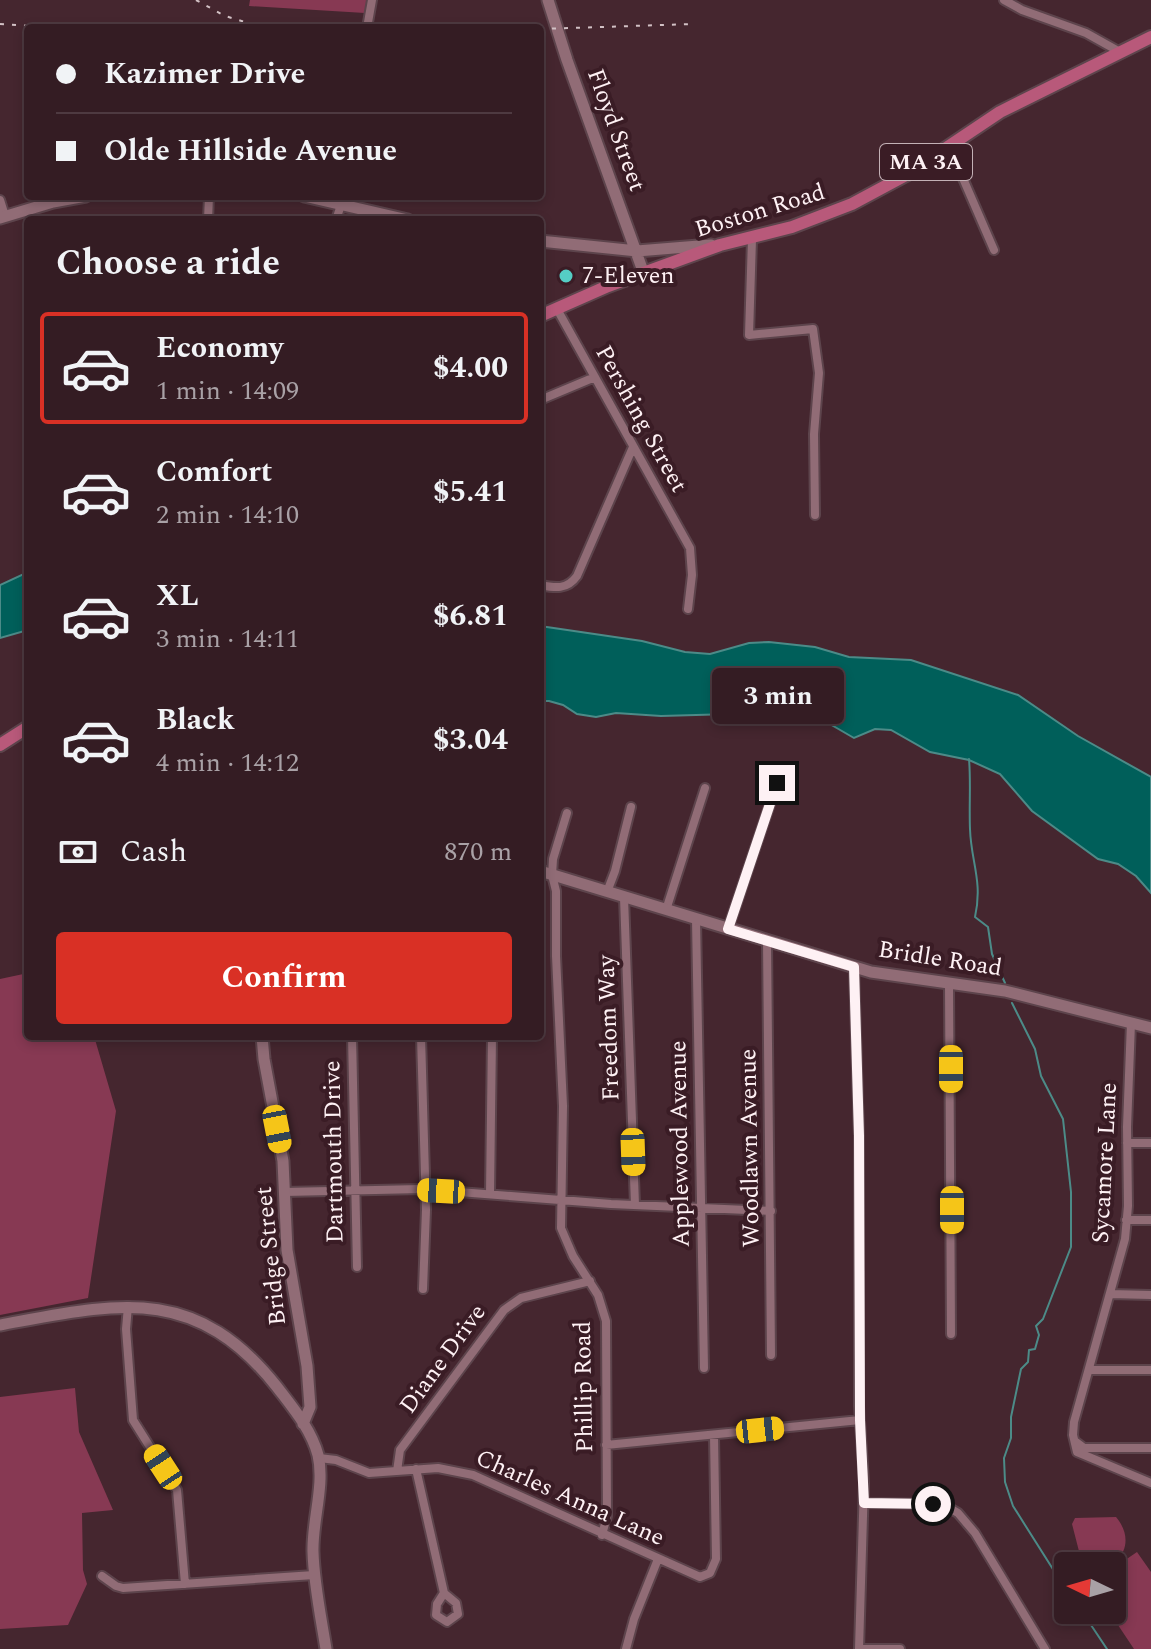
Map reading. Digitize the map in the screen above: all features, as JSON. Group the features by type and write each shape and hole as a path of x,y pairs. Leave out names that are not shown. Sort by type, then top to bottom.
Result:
{"main road":[{"name":"Floyd Street","path":"548,0 644,274"},
{"name":"Boston Road","path":"544,314 608,286 720,245 792,227 852,204 906,175 1019,101 1151,37"},
{"path":"3,217 64,200"},
{"path":"342,200 392,216"},
{"path":"614,249 621,243 627,227"},
{"path":"544,241 637,251 720,245"},
{"path":"0,745 24,730"},
{"name":"Bridle Road","path":"546,873 854,967 899,978 1005,991 1151,1028"},
{"name":"Bridge Street","path":"262,1040 283,1161 287,1250 309,1391 310,1407 303,1424"},
{"path":"0,1325 99,1307 159,1309 229,1339 258,1364 303,1424 319,1458 313,1551 326,1649"}],"street":[{"path":"368,24 372,0"},
{"path":"1004,0 1022,10 1086,33 1120,52"},
{"path":"949,146 994,250"},
{"path":"0,200 3,217"},
{"path":"752,239 749,335 813,329 815,336 819,373 814,434 815,515"},
{"name":"Pershing Street","path":"557,309 690,548 692,575 688,609"},
{"path":"544,398 595,377"},
{"path":"544,586 566,586 577,576 633,447"},
{"path":"728,929 777,783"},
{"path":"666,910 705,788"},
{"path":"607,892 631,807"},
{"name":"Phillip Road","path":"567,813 546,873 556,891 563,1106 561,1228 565,1242 598,1295 606,1321 607,1518 602,1535"},
{"name":"Freedom Way","path":"624,897 635,1205"},
{"name":"Applewood Avenue","path":"696,919 704,1368"},
{"name":"Woodlawn Avenue","path":"767,940 771,1355"},
{"path":"854,967 859,1136 860,1420 864,1503 859,1649 900,1649"},
{"path":"949,985 951,1334"},
{"name":"Sycamore Lane","path":"1076,1442 1074,1422 1125,1239 1131,1023"},
{"name":"Dartmouth Drive","path":"352,1040 357,1267"},
{"path":"421,1040 426,1210 423,1289"},
{"path":"490,1194 492,1040"},
{"path":"1127,1143 1151,1143"},
{"path":"284,1192 424,1190 771,1211"},
{"path":"1126,1220 1151,1220"},
{"name":"Diane Drive","path":"397,1471 400,1450 504,1310 521,1298 590,1281"},
{"path":"1110,1294 1151,1295"},
{"path":"128,1306 126,1322 133,1420 177,1490 185,1584"},
{"path":"1089,1370 1151,1370"},
{"path":"606,1445 860,1420"},
{"name":"Charles Anna Lane","path":"319,1458 336,1460 369,1473 438,1468 473,1475 697,1577 708,1575 716,1559 714,1435"},
{"path":"1076,1442 1084,1448 1151,1448"},
{"path":"1076,1442 1077,1452 1151,1483"},
{"path":"416,1469 444,1593"},
{"path":"864,1503 933,1504 946,1506 958,1513 975,1533 1045,1649"},
{"path":"626,1649 634,1619 658,1559"},
{"path":"102,1576 123,1588 314,1575"}],"shaded area":[{"path":"250,0 368,0 365,13 249,6"},
{"path":"24,974 24,1040 95,1040 116,1111 88,1298 0,1315 0,979"},
{"path":"75,1388 79,1432 113,1510 82,1513 83,1570 87,1584 68,1625 0,1629 0,1397"},
{"path":"1116,1517 1125,1538 1122,1552 1079,1552 1072,1524 1075,1518"},
{"path":"1137,1552 1151,1572 1151,1649 1134,1649 1117,1624 1126,1624 1126,1559"}],"water":[{"path":"24,574 24,631 0,638 0,585"},
{"path":"544,627 642,641 685,652 710,654 749,643 769,642 815,647 849,657 911,660 1018,695 1078,736 1151,777 1151,893 1136,876 1118,864 1098,859 1032,811 1000,774 969,760 930,752 891,730 875,729 854,738 828,723 791,725 773,718 731,714 661,716 616,713 596,717 577,714 544,701"}],"waterway":[{"path":"969,759 970,829 978,893 975,917 988,927 992,954 1005,983"},
{"path":"1012,1003 1035,1049 1041,1076 1063,1119 1071,1192 1071,1247 1043,1319 1036,1326 1039,1335 1035,1349 1029,1350 1028,1362 1021,1369 1011,1417 1011,1438 1004,1458 1005,1482 1013,1506 1054,1571"},
{"path":"1090,1624 1107,1649"}],"railway":[{"path":"196,0 225,16 252,24"},
{"path":"0,24 24,25"},
{"path":"544,29 693,24"}],"place":[{"name":"7-Eleven","path":"566,276"}],"route":[{"path":"777,783 728,929 854,967 859,1136 860,1420 864,1503 933,1504"}]}
